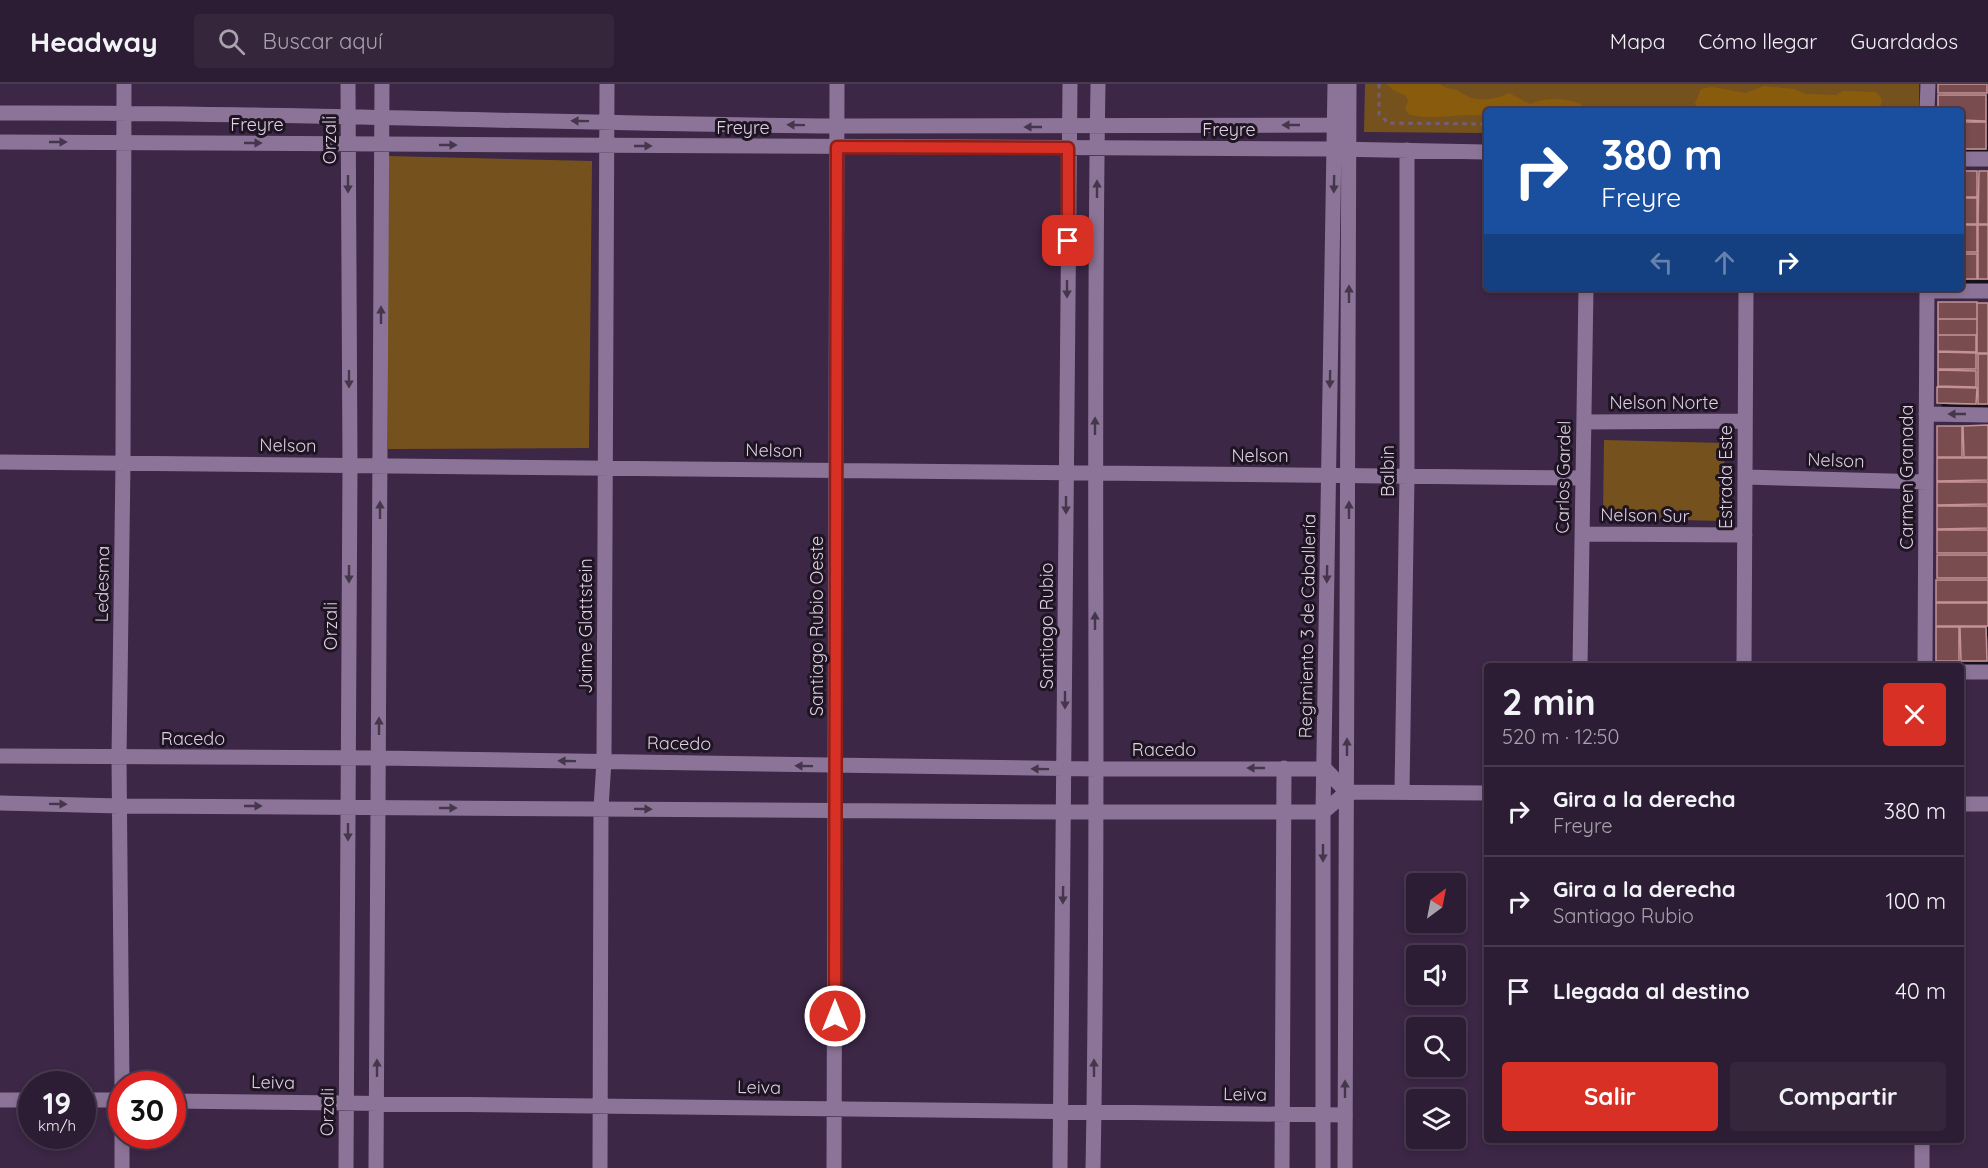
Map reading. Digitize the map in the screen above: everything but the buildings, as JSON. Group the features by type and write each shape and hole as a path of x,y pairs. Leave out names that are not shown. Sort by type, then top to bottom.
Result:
{"street":[{"name":"Ledesma","path":"122,1071 119,757 123,463 124,84"},
{"name":"Orzali","path":"346,1168 350,466 348,84"},
{"path":"376,1168 382,84"},
{"name":"Jaime Glattstein","path":"600,1168 607,84"},
{"name":"Santiago Rubio Oeste","path":"834,1168 837,84"},
{"name":"Santiago Rubio","path":"1060,1168 1070,84"},
{"path":"1093,1168 1098,84"},
{"name":"Regimiento 3 de Caballería","path":"1335,84 1342,124 1349,475 1345,1168"},
{"name":"Regimiento 3 de Caballería","path":"1342,124 1349,84"},
{"path":"1928,84 1928,108"},
{"name":"Freyre","path":"0,113 382,117 837,126 1069,127 1342,124"},
{"name":"Freyre","path":"0,142 1342,149 1484,152"},
{"name":"Regimiento 3 de Caballería","path":"1323,1168 1323,812 1328,475 1342,149"},
{"name":"Balbin","path":"1402,791 1407,477 1407,150"},
{"path":"1964,159 1988,159"},
{"path":"1964,290 1988,291"},
{"name":"Carlos Gardel","path":"1580,663 1586,291"},
{"name":"Estrada Este","path":"1744,663 1746,291"},
{"name":"Carmen Granada","path":"1925,663 1927,291"},
{"path":"1926,414 1988,415"},
{"name":"Nelson Norte","path":"1584,422 1745,421"},
{"name":"Nelson","path":"0,462 1583,478"},
{"name":"Nelson","path":"1745,477 1926,482"},
{"name":"Nelson Sur","path":"1582,534 1744,535"},
{"path":"1964,672 1988,672"},
{"name":"Racedo","path":"0,756 379,758 1065,769 1325,768"},
{"path":"1282,1168 1284,768"},
{"path":"1325,768 1347,792"},
{"path":"0,803 120,806 1323,812 1347,792 1484,793"},
{"path":"1964,804 1988,804"},
{"path":"0,1100 18,1100"},
{"name":"Leiva","path":"186,1101 1345,1114"},
{"path":"1922,1143 1922,1168"},
{"path":"122,1149 122,1168"}],"path":[{"path":"1379,84 1378,114 1388,123 1484,124"}],"shaded area":[{"path":"1365,84 1919,84 1919,108 1484,108 1484,133 1364,132"},
{"path":"1387,84 1440,84 1471,98 1495,98 1509,93 1530,104 1549,99 1568,100 1581,104 1583,108 1484,108 1484,116 1427,117 1408,114 1405,108 1408,101 1406,96 1393,90"},
{"path":"1764,86 1794,89 1806,94 1836,95 1843,91 1875,92 1882,101 1880,108 1696,108 1695,103 1701,89 1712,87 1745,93"},
{"path":"387,156 592,161 589,448 388,449"},
{"path":"1604,440 1725,443 1722,521 1603,518"}],"route":[{"path":"835,1016 837,147 1068,148 1068,241"}]}
